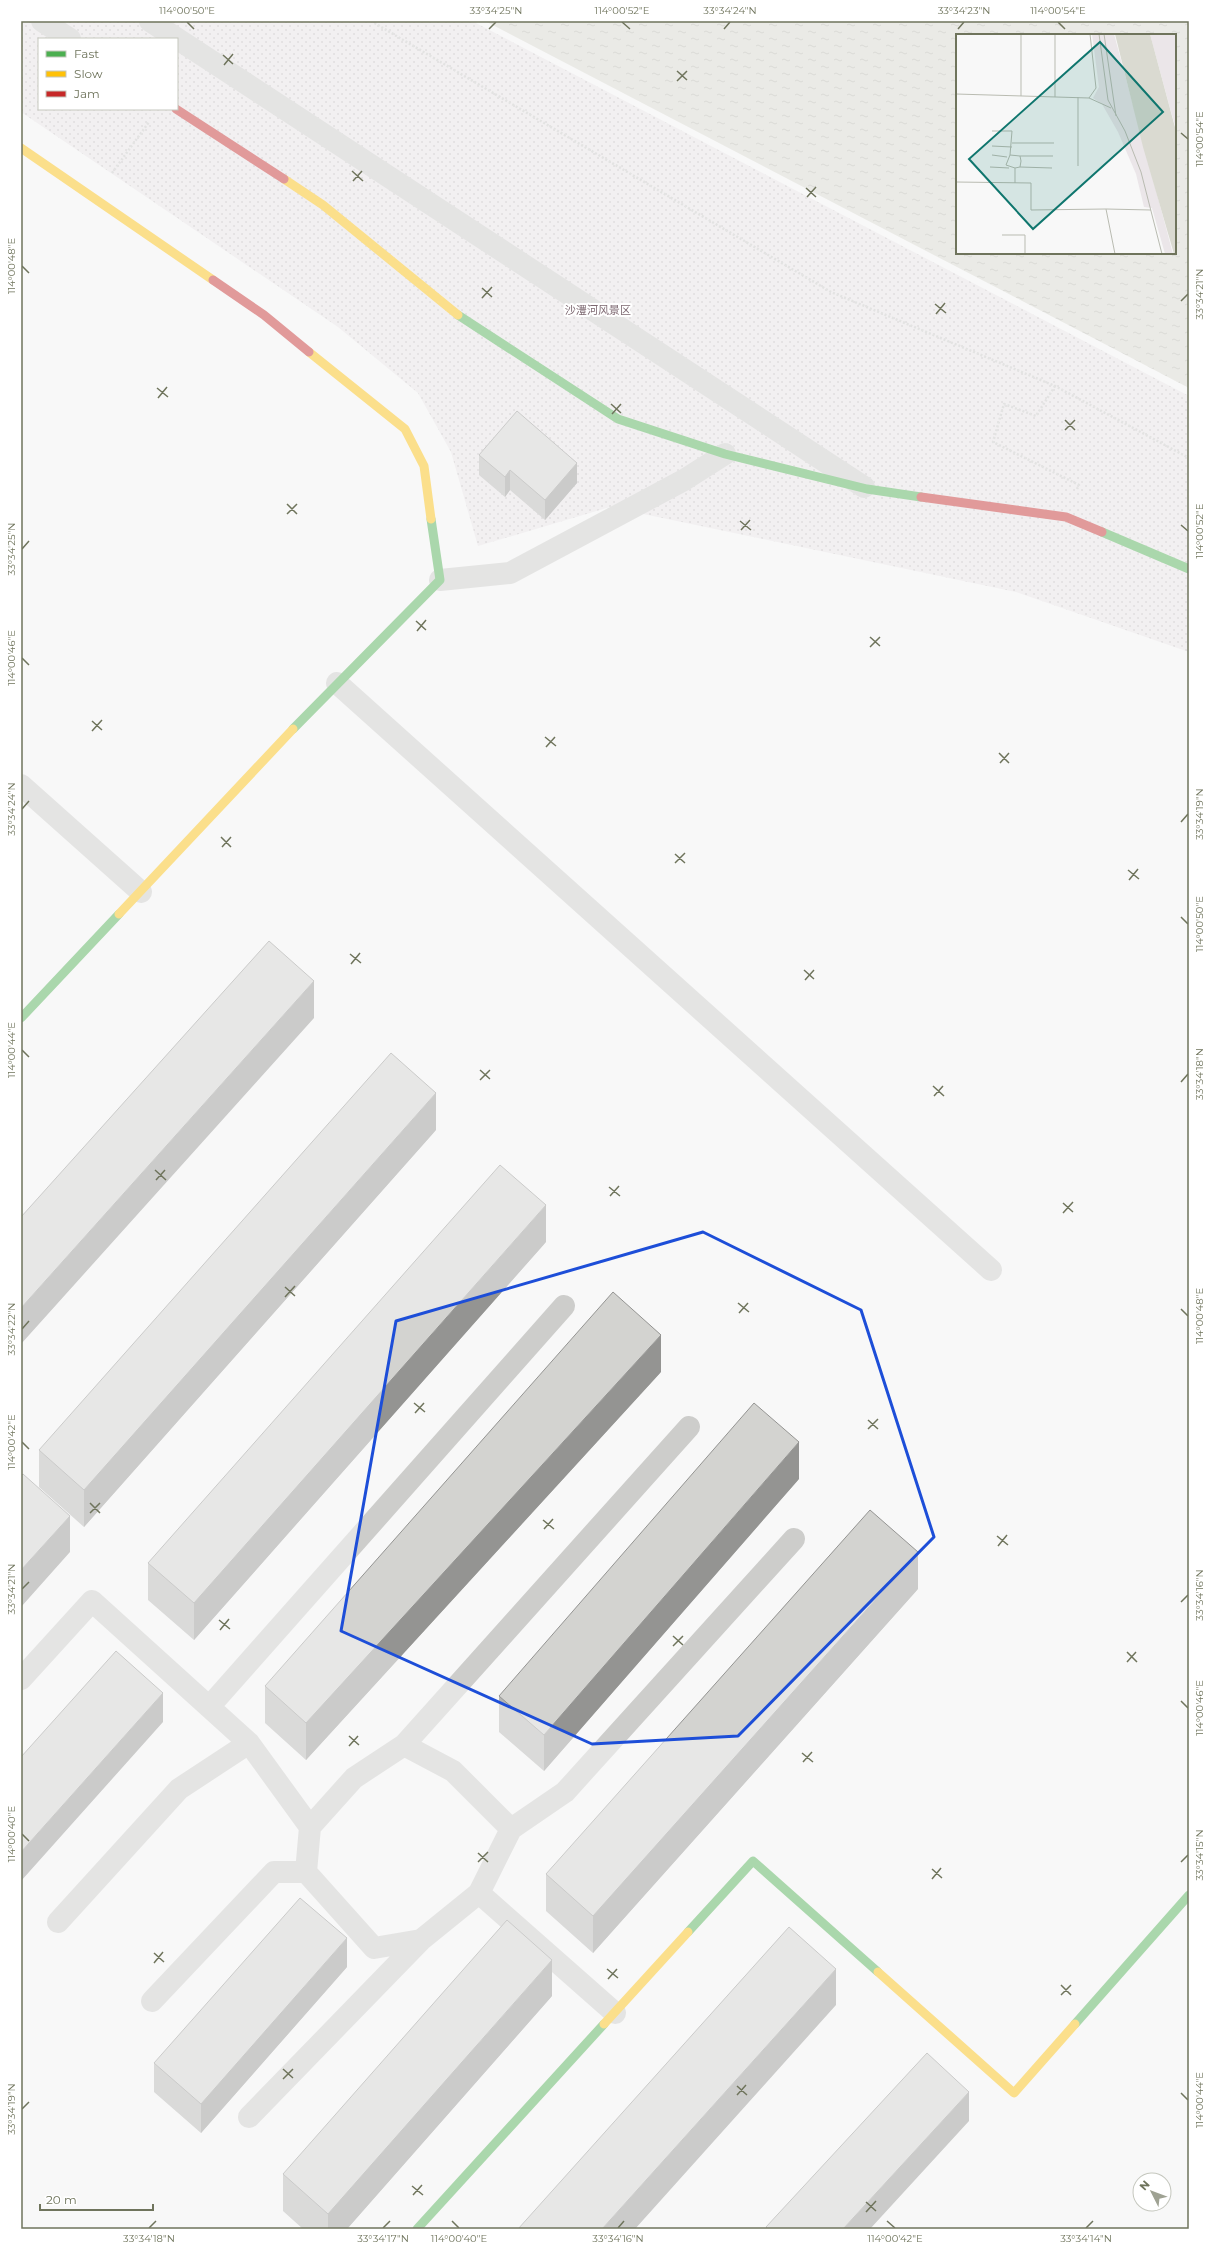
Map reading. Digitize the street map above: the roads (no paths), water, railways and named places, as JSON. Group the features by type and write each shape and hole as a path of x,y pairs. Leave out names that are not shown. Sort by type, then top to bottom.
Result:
{"street":[{"path":"42,21 68,38"},
{"path":"150,21 176,38"},
{"path":"178,39 867,489"},
{"path":"178,110 323,205 469,324 618,419 725,454 867,489 1066,517 1189,569"},
{"path":"21,148 264,315 404,429 424,466 440,580"},
{"path":"21,1018 337,683 440,580 510,573 684,480 725,454"},
{"path":"337,683 991,1270"},
{"path":"21,785 141,892"},
{"path":"209,1707 564,1306"},
{"path":"421,1940 374,1948 306,1872 310,1827 354,1778 404,1745 689,1427"},
{"path":"249,2117 421,1940 479,1893 511,1829 565,1792 794,1539"},
{"path":"21,1679 92,1601 249,1743 310,1827"},
{"path":"58,1922 179,1789 249,1743"},
{"path":"404,1745 453,1771 511,1829"},
{"path":"417,2229 752,1861 1014,2093 1189,1896"},
{"path":"152,2001 274,1872 306,1872"},
{"path":"479,1893 615,2013"}],"water":[{"path":"485,21 1189,21 1189,388"}],"park label":[{"name":"沙澧河风景区","path":"598,310"}]}
